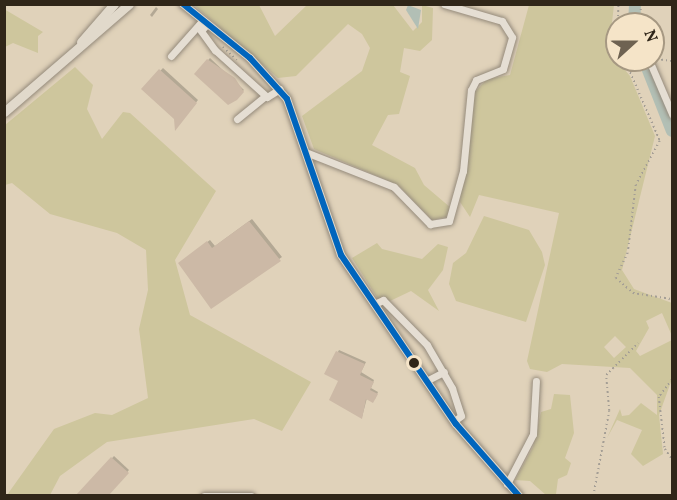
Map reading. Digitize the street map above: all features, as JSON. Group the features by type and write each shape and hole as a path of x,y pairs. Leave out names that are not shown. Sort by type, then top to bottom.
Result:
{"highway":[{"path":"65,63 114,4"},
{"path":"4,112 65,63 129,4"}],"main road":[{"path":"183,4 280,89 308,153 331,236 374,304 454,421 513,491"}],"street":[{"path":"308,153 394,188 430,224 443,224 453,216 462,171 465,110 476,80 503,69 512,37 502,21 444,4"},
{"path":"171,56 205,22"},
{"path":"205,22 201,31 215,50 265,96"},
{"path":"656,72 672,114"},
{"path":"237,119 265,96 280,89"},
{"path":"374,304 383,300 410,323 444,372 461,416 454,421"},
{"path":"426,381 444,372"},
{"path":"513,491 533,434 536,381"},
{"path":"204,495 250,495"}],"path":[{"path":"220,43 243,66"},
{"path":"630,72 660,141 636,184 628,253 616,278 633,293 672,299"},
{"path":"593,495 609,411 606,375 638,343"},
{"path":"672,380 659,397 665,449 672,459"}],"shaded area":[{"path":"194,5 259,5 275,36 307,5 393,5 413,31 422,22 422,5 433,8 432,40 420,51 404,48 400,72 410,76 399,114 388,115 372,145 415,168 424,185 451,208 446,217 432,220 398,185 314,149 302,116 362,71 370,48 362,34 348,24 296,76 278,78"},
{"path":"408,5 421,10 418,29 406,10"},
{"path":"529,5 614,5 613,12 605,12 605,72 627,72 630,76 655,136 622,270 634,289 672,303 672,336 662,313 646,321 649,328 636,351 640,356 672,340 672,379 659,415 663,454 643,466 631,454 642,430 617,420 607,438 620,409 622,416 629,415 641,403 657,415 657,395 630,368 562,364 547,372 530,369 527,361 559,213 479,195 470,217 460,202 475,92 487,79 510,75","holes":["615,336 626,347 614,358 604,347"]},
{"path":"4,9 43,32 38,36 38,53 13,43 5,47"},
{"path":"75,67 93,85 87,109 102,139 123,112 130,113 216,191 175,260 190,315 311,382 282,431 254,419 107,442 60,476 50,495 7,495 54,429 95,413 112,415 148,398 139,329 148,290 146,250 117,233 50,214 12,183 5,185 5,125"},
{"path":"484,216 529,230 542,252 545,265 526,322 456,301 449,284 453,263 466,253"},
{"path":"377,243 382,249 422,259 438,244 448,247 443,270 428,290 439,311 411,291 390,301 378,299 352,258"},
{"path":"554,394 570,395 574,433 565,458 571,463 567,475 558,479 556,494 546,495 530,481 515,480 533,447 541,412 551,409"}],"building":[{"path":"207,59 235,78 244,92 237,100 228,105 194,74"},
{"path":"159,69 197,103 175,131 174,119 141,89"},
{"path":"249,221 281,261 211,309 178,263 207,241 212,248"},
{"path":"336,351 365,364 360,375 374,382 370,390 378,394 373,403 366,399 362,419 329,400 338,381 324,374"},
{"path":"111,457 129,473 109,495 76,495"}],"waterway":[{"path":"635,4 635,12"},
{"path":"649,72 672,131"}],"transit line":[{"path":"183,4 250,58 287,99 341,255 456,424 519,496"}]}
